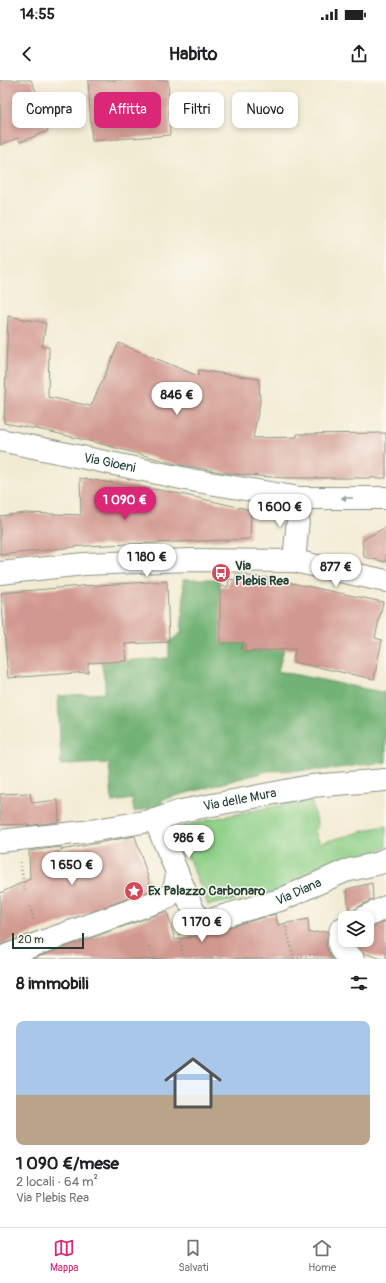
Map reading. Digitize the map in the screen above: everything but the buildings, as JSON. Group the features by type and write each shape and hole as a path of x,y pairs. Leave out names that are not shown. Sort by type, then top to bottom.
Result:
{"street":[{"name":"Via Gioeni","path":"0,440 190,480 300,498 386,498"},
{"path":"294,561 300,498"},
{"path":"0,573 84,564 168,560 294,561 386,581"},
{"name":"Via delle Mura","path":"8,841 84,832 155,820 182,811 311,786 386,780"},
{"path":"0,958 167,898 174,890 177,874 155,820"},
{"name":"Via Diana","path":"177,874 193,910 202,922 280,900 345,871 380,863 386,859"},
{"path":"374,913 386,907"}],"path":[{"path":"8,841 25,891"},
{"path":"280,900 294,959"},
{"path":"149,947 154,959"}],"green space":[{"path":"183,579 219,579 220,586 245,643 245,652 263,651 265,609 285,645 278,671 386,693 386,762 322,770 268,771 161,800 164,805 134,812 132,799 112,802 109,763 61,765 58,696 105,693 105,682 101,662 169,658 169,642 181,633 184,596"},
{"path":"311,799 318,827 315,831 320,843 386,825 386,847 374,854 288,890 208,905 176,828 212,819"}],"place":[{"name":"Via Plebis Rea","path":"221,573"},
{"name":"Ex Palazzo Carbonaro","path":"134,891"}]}
